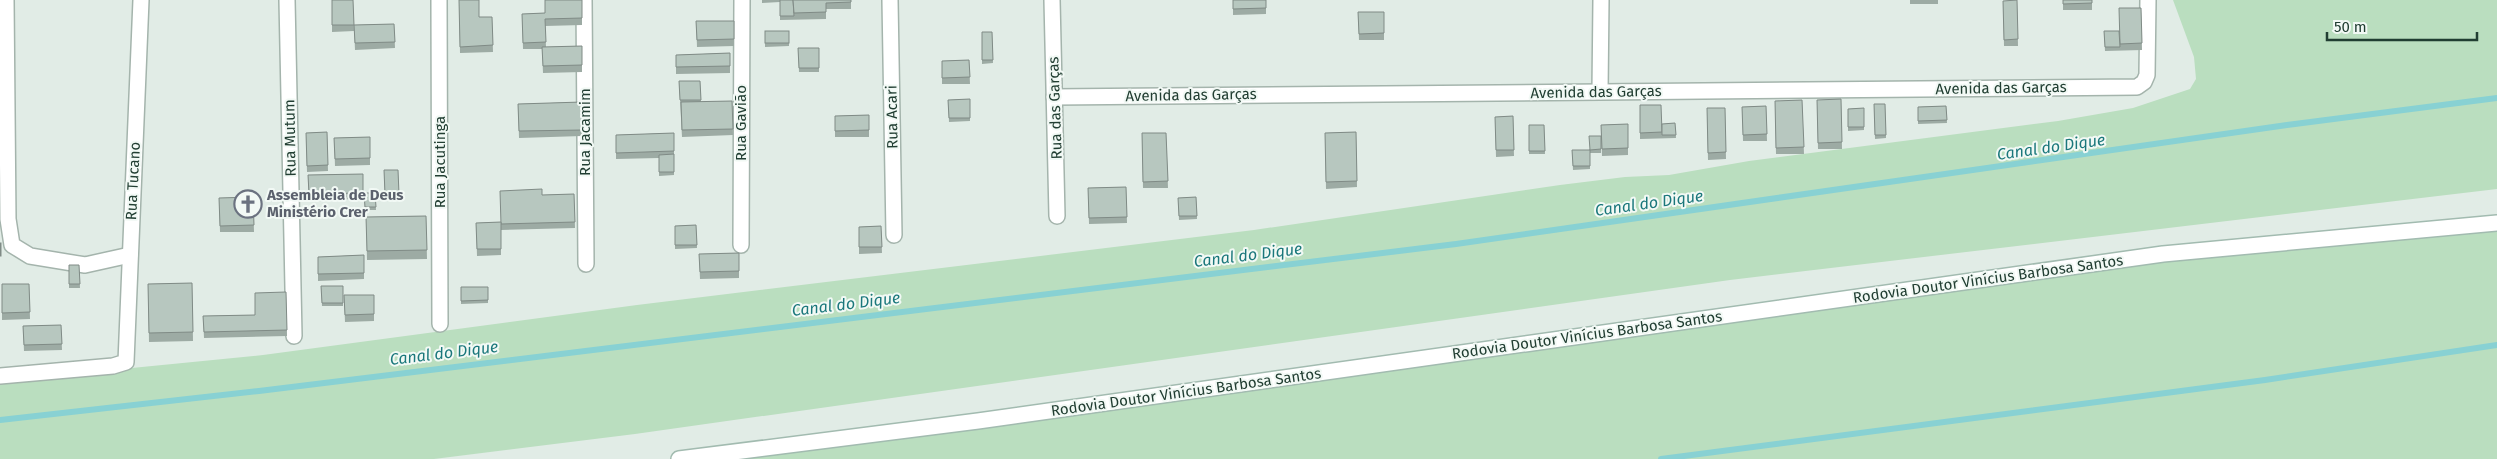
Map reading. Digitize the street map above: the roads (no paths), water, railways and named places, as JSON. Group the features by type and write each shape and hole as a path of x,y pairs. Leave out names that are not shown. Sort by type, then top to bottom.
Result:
{"street":[{"path":"6,0 8,219 12,245 30,256 85,265 130,255"},
{"name":"Rua Tucano","path":"0,376 113,366 126,362 141,0"},
{"name":"Rua Mutum","path":"287,0 294,336"},
{"name":"Rua Jacutinga","path":"439,0 440,324"},
{"name":"Rua Jacamim","path":"584,0 586,264"},
{"name":"Rua Gavião","path":"741,245 742,0"},
{"name":"Rua Acari","path":"890,0 894,235"},
{"name":"Rua das Garças","path":"1052,0 1058,216"},
{"path":"1600,92 1601,0"},
{"name":"Avenida das Garças","path":"1054,97 2138,87 2144,82 2147,75 2148,0"},
{"name":"Rodovia Doutor Vinícius Barbosa Santos","path":"679,459 978,421 2163,254 2497,223"}],"waterway":[{"name":"Canal do Dique","path":"0,420 259,391 1456,244 2287,125 2497,98"},
{"path":"1661,459 2265,380 2497,345"}],"place":[{"name":"Assembleia de Deus Ministério Crer","path":"248,204"}]}
